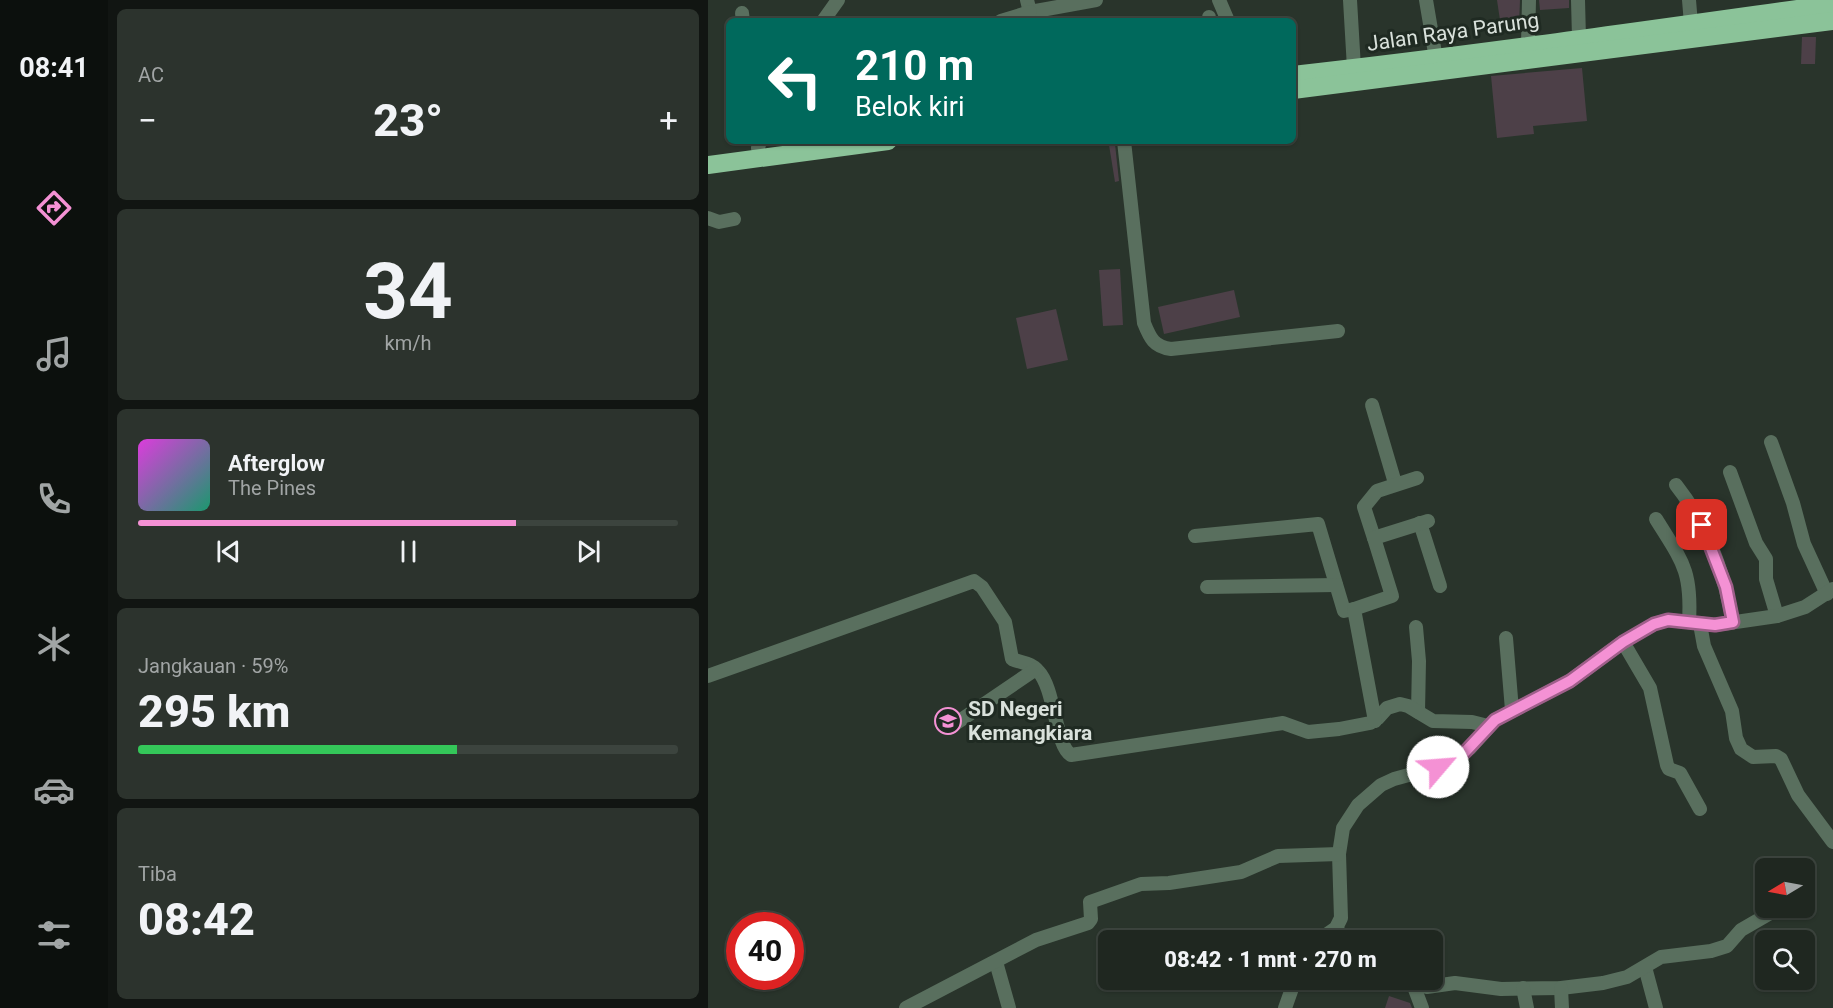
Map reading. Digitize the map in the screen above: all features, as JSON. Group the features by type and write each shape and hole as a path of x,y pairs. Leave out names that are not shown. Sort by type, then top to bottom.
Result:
{"highway":[{"name":"Jalan Raya Parung","path":"1296,75 1436,59 1528,44 1833,4"},
{"name":"Jalan Raya Parung","path":"1296,90 1833,21"},
{"path":"708,165 866,144"},
{"path":"708,154 759,145"}],"street":[{"path":"825,18 838,0"},
{"path":"1007,18 1029,6 1096,0"},
{"path":"1219,0 1227,18"},
{"path":"1350,0 1354,68"},
{"path":"1426,0 1436,59"},
{"path":"1528,0 1528,44"},
{"path":"1578,0 1579,38"},
{"path":"1689,0 1691,24"},
{"path":"1124,144 1144,323 1154,342 1160,348 1171,349 1338,331"},
{"path":"708,218 719,222 734,219"},
{"path":"1372,405 1395,483"},
{"path":"1333,930 1342,914 1339,854 1343,828 1358,806 1390,780 1455,759 1470,748 1488,726 1512,710 1570,681 1623,642 1659,622 1668,620 1695,623 1733,622 1778,616 1805,607 1830,591 1804,544 1793,502 1771,442"},
{"path":"1730,472 1756,543 1767,561 1766,579 1778,616"},
{"path":"1195,536 1318,524 1344,612 1392,596 1364,507 1377,491 1395,483 1417,478"},
{"path":"1676,485 1692,507 1709,540 1726,587 1733,622"},
{"path":"1656,519 1687,573 1695,623 1732,711 1736,738 1741,749 1753,757 1776,756 1781,759 1790,773 1798,795 1833,842"},
{"path":"1374,538 1424,522 1440,586"},
{"path":"708,676 974,581 982,587 1005,622 1012,659 1036,669 1050,696 1064,748 1071,755 1277,724 1288,724 1312,732 1375,721 1387,708 1395,705 1408,706 1433,721 1472,722 1488,726"},
{"path":"1207,587 1336,585"},
{"path":"1354,609 1375,721"},
{"path":"1416,627 1419,661 1418,712"},
{"path":"1506,638 1512,710"},
{"path":"1623,642 1650,688 1667,765 1669,769 1680,773 1700,809"},
{"path":"949,728 1036,669"},
{"path":"906,1008 1036,940 1088,923 1091,919 1090,902 1127,888 1241,872 1278,856 1339,854"},
{"path":"1443,985 1455,983 1484,988 1561,988 1627,977 1661,957 1711,951 1727,946 1741,930 1762,918"},
{"path":"996,962 1009,1008"},
{"path":"1645,967 1656,1008"},
{"path":"1523,988 1527,1008"},
{"path":"1561,988 1562,1008"},
{"path":"1285,1008 1291,990"},
{"path":"1412,990 1422,1008"}],"building":[{"path":"1497,0 1520,0 1519,25 1501,27"},
{"path":"1539,0 1569,0 1569,8 1540,10"},
{"path":"1802,37 1816,37 1815,64 1801,64"},
{"path":"1582,68 1587,121 1533,126 1534,134 1497,138 1491,76"},
{"path":"1115,144 1119,181 1115,182 1109,145"},
{"path":"1120,269 1123,325 1103,326 1099,270"},
{"path":"1234,290 1240,317 1164,334 1158,307"},
{"path":"1056,309 1068,360 1027,369 1016,318"},
{"path":"1389,996 1410,1003 1412,1008 1385,1008"}],"place":[{"name":"SD Negeri Kemangkiara","path":"948,721"}],"route":[{"path":"1438,767 1465,752 1495,720 1570,681 1623,642 1654,624 1668,620 1715,625 1733,622 1726,587 1702,525"}]}
